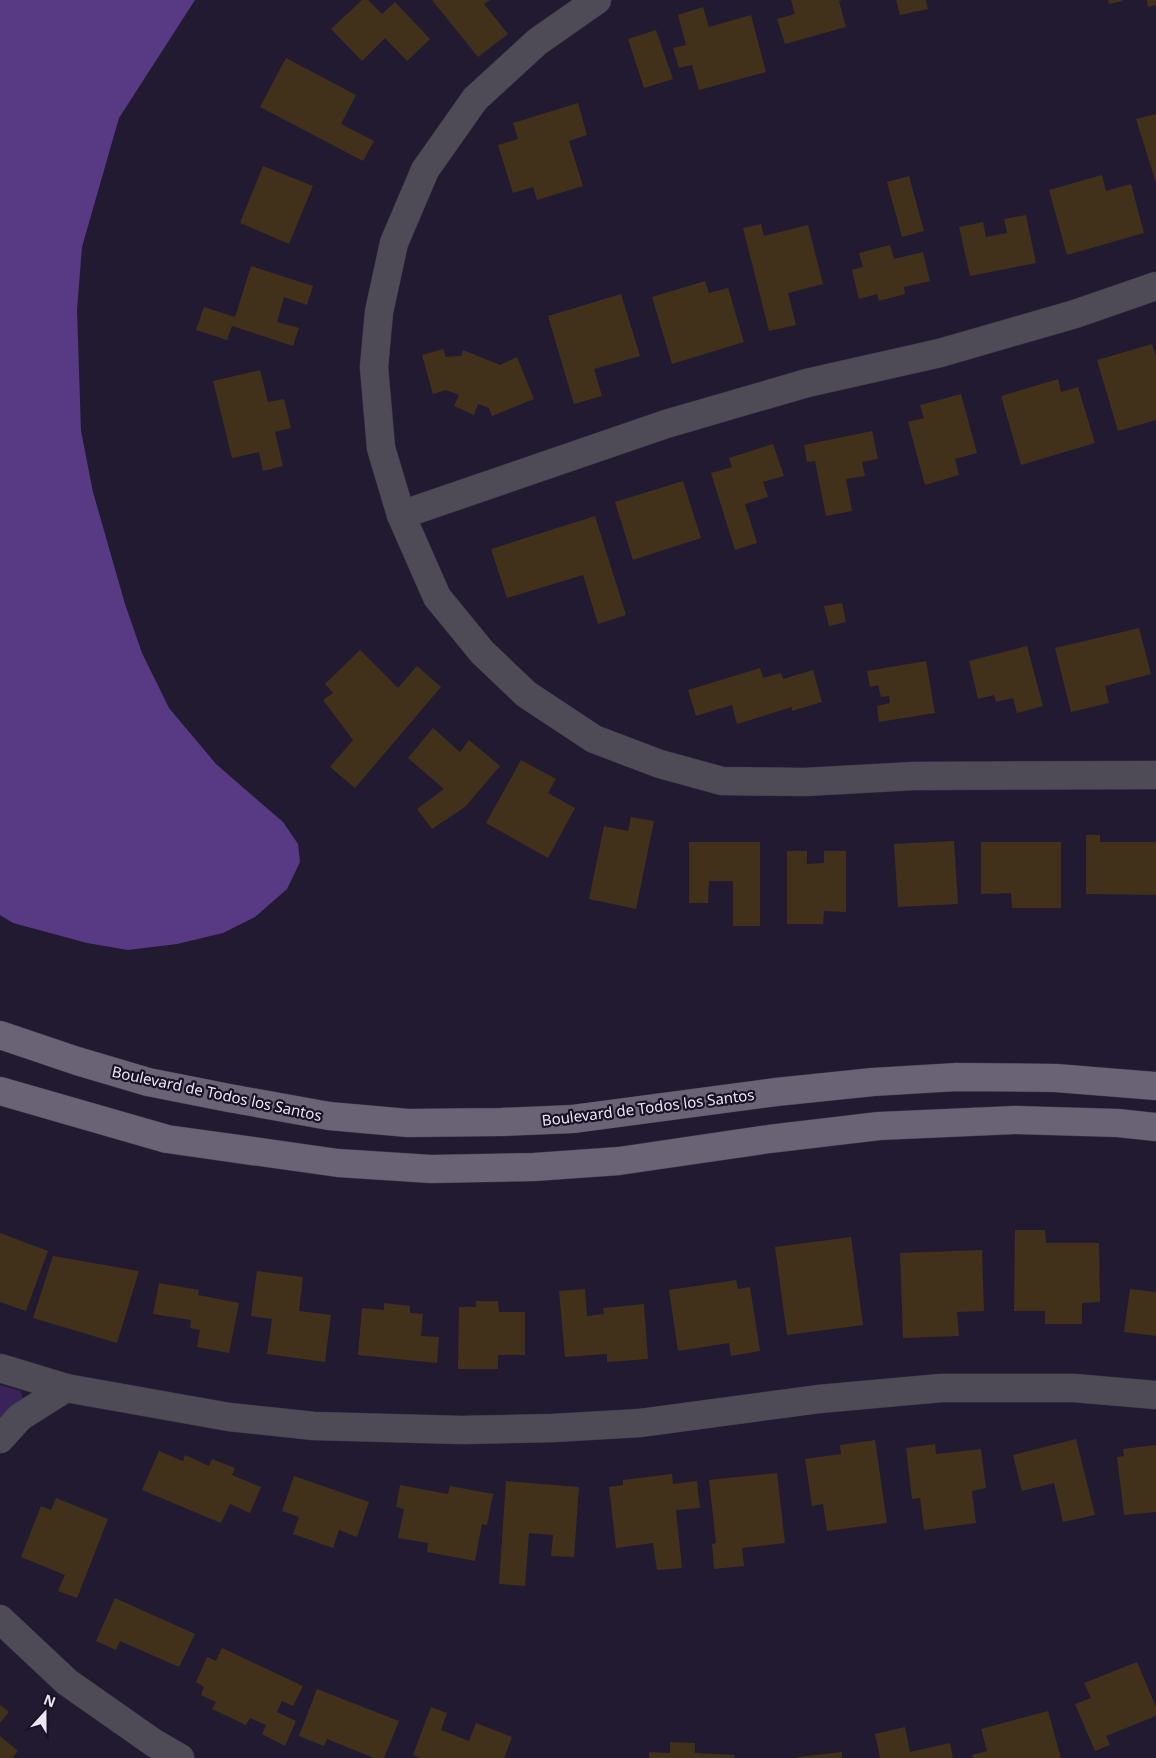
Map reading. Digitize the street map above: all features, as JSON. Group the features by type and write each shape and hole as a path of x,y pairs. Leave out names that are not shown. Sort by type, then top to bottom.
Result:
{"street":[{"path":"597,0 537,42 475,100 425,170 394,243 379,312 374,366 381,448 401,515 437,597 482,652 526,694 594,739 660,764 722,781 805,782 914,776 1156,775"},
{"path":"401,515 666,424 808,383 949,351 1075,314 1156,286"},
{"name":"Boulevard de Todos los Santos","path":"0,1035 148,1082 329,1116 408,1123 573,1119 776,1092 873,1082 957,1077 1056,1078 1156,1086"},
{"path":"0,1091 167,1139 338,1162 431,1170 534,1167 619,1160 879,1126 1015,1120 1118,1123 1156,1127"},
{"path":"0,1368 66,1388 229,1417 314,1426 462,1430 552,1428 640,1423 819,1399 941,1388 1074,1388 1156,1395"},
{"path":"0,1439 20,1418 66,1388"},
{"path":"0,1620 67,1682 154,1744 180,1758"}],"shaded area":[{"path":"0,0 195,0 119,118 82,247 77,310 81,431 93,492 125,604 142,653 169,708 216,764 283,822 298,844 300,862 287,889 255,917 223,933 177,944 128,950 87,943 13,923 0,915"},
{"path":"0,1385 21,1391 24,1405 0,1431"}],"building":[{"path":"362,0 368,0 382,14 395,2 430,39 407,61 385,38 362,61 331,29"},
{"path":"432,0 490,0 484,4 508,34 478,57"},
{"path":"791,0 842,0 839,1 846,27 785,44 777,19 795,14"},
{"path":"896,0 926,0 928,9 900,15"},
{"path":"1108,0 1122,0 1123,1 1109,4"},
{"path":"1147,0 1156,0 1156,5 1148,7"},
{"path":"703,7 709,27 751,15 766,72 699,90 692,65 679,68 673,48 686,45 678,15"},
{"path":"656,30 673,79 644,88 628,39"},
{"path":"286,58 356,95 341,124 374,141 363,161 260,107"},
{"path":"578,103 587,135 569,141 583,186 537,200 533,187 513,193 498,145 518,139 513,123"},
{"path":"1156,114 1156,183 1136,119"},
{"path":"263,166 313,186 289,244 240,223"},
{"path":"1102,175 1106,191 1131,184 1144,233 1067,255 1049,190"},
{"path":"909,176 924,231 902,237 887,182"},
{"path":"1026,215 1036,263 970,276 959,227 983,222 986,237 1007,233 1004,219"},
{"path":"761,224 764,236 808,225 823,284 788,293 796,325 769,331 743,228"},
{"path":"890,245 894,259 923,252 930,281 904,287 905,294 879,301 877,294 859,299 852,270 863,267 859,253"},
{"path":"251,266 313,286 307,305 284,297 277,322 299,328 293,346 232,326 227,340 196,330 204,307 235,317"},
{"path":"705,281 709,293 728,288 744,342 672,364 652,297"},
{"path":"621,294 640,356 594,369 602,396 574,404 548,316"},
{"path":"1152,344 1156,356 1156,420 1118,431 1097,360"},
{"path":"443,349 446,357 461,356 463,350 500,365 517,357 534,399 492,416 489,408 478,404 474,415 454,406 459,395 446,390 433,394 422,355"},
{"path":"260,370 268,402 284,399 291,428 275,432 283,466 263,471 259,452 232,458 213,381"},
{"path":"1058,379 1061,392 1078,387 1095,443 1021,465 1001,396"},
{"path":"961,394 977,453 955,459 959,475 925,485 908,422 924,418 920,405"},
{"path":"872,431 878,459 862,462 865,476 846,479 852,511 826,516 815,461 807,462 804,445"},
{"path":"773,444 784,476 763,482 768,497 745,504 757,543 735,550 711,473 732,467 729,458"},
{"path":"683,481 701,538 633,560 615,502"},
{"path":"595,516 626,615 598,624 583,575 507,598 491,549"},
{"path":"842,603 846,622 829,626 824,606"},
{"path":"1139,628 1151,674 1105,686 1109,703 1071,712 1055,648"},
{"path":"1027,646 1043,706 1017,713 1013,698 996,702 994,695 978,699 969,661"},
{"path":"360,650 398,688 417,666 441,687 355,788 330,767 353,740 323,700 333,693 325,684"},
{"path":"926,661 935,713 879,722 877,706 890,703 889,696 881,697 878,685 870,687 867,671"},
{"path":"760,668 763,678 781,673 783,679 813,670 822,702 792,711 792,707 737,724 732,705 696,716 688,690"},
{"path":"433,728 460,752 469,740 500,766 465,807 432,829 417,809 444,789 408,758"},
{"path":"521,760 556,779 548,793 575,808 548,858 486,823"},
{"path":"631,817 654,821 636,909 589,899 604,826 628,831"},
{"path":"1086,835 1100,835 1100,842 1156,842 1156,895 1086,894"},
{"path":"954,841 958,904 898,907 894,844"},
{"path":"689,842 760,842 760,926 733,926 733,881 709,881 708,903 689,903"},
{"path":"981,842 1061,842 1061,908 1012,908 1011,893 981,894"},
{"path":"787,851 807,851 807,864 824,863 824,851 846,851 846,912 824,911 823,924 787,924"},
{"path":"1015,1230 1045,1230 1046,1243 1099,1243 1100,1302 1082,1303 1082,1324 1045,1324 1045,1311 1014,1311"},
{"path":"0,1233 48,1251 26,1311 0,1302"},
{"path":"851,1237 863,1325 787,1335 775,1247"},
{"path":"982,1250 984,1311 957,1312 959,1336 903,1338 900,1253"},
{"path":"53,1256 139,1271 117,1343 33,1318"},
{"path":"257,1271 303,1277 299,1311 331,1315 325,1362 267,1354 272,1319 251,1316"},
{"path":"736,1280 738,1289 750,1287 760,1351 731,1356 729,1343 678,1351 669,1290"},
{"path":"159,1283 199,1290 198,1295 239,1303 229,1353 197,1347 200,1330 190,1328 191,1320 153,1314"},
{"path":"585,1289 587,1316 604,1314 603,1308 644,1304 648,1359 607,1362 607,1354 565,1357 559,1291"},
{"path":"1130,1289 1156,1292 1156,1336 1124,1332"},
{"path":"476,1301 498,1301 499,1312 525,1312 525,1355 498,1355 498,1369 458,1369 459,1307 476,1307"},
{"path":"384,1303 410,1306 410,1313 423,1314 421,1336 439,1337 437,1363 358,1355 362,1308 384,1310"},
{"path":"1076,1439 1095,1515 1063,1522 1054,1483 1022,1491 1013,1455"},
{"path":"875,1440 887,1523 827,1531 823,1504 812,1506 805,1459 841,1454 840,1445"},
{"path":"935,1444 936,1454 981,1449 986,1488 972,1491 976,1523 924,1530 920,1498 912,1499 906,1448"},
{"path":"1156,1445 1156,1512 1124,1515 1117,1457 1124,1456 1123,1449"},
{"path":"159,1451 183,1461 185,1455 209,1466 212,1459 235,1468 232,1475 261,1487 250,1513 230,1504 221,1523 142,1490"},
{"path":"777,1473 785,1543 742,1548 744,1566 714,1569 712,1544 716,1543 709,1480"},
{"path":"672,1474 673,1484 697,1481 700,1508 676,1510 682,1568 657,1570 653,1543 616,1548 609,1487 623,1485 623,1480"},
{"path":"294,1476 369,1502 357,1537 339,1530 333,1548 293,1534 299,1517 282,1511"},
{"path":"506,1481 579,1487 574,1557 551,1556 553,1535 529,1533 525,1586 499,1584"},
{"path":"400,1485 448,1494 450,1486 493,1494 487,1525 482,1524 475,1561 427,1552 428,1543 398,1538 404,1509 396,1507"},
{"path":"56,1498 108,1519 77,1598 58,1591 65,1575 21,1557 41,1506 51,1510"},
{"path":"115,1598 195,1634 179,1667 120,1641 116,1650 96,1641"},
{"path":"222,1648 303,1686 293,1706 282,1701 277,1712 296,1721 285,1746 262,1734 266,1725 250,1718 246,1725 212,1709 216,1702 201,1695 204,1687 196,1682 207,1657 216,1661"},
{"path":"1137,1662 1156,1707 1156,1716 1106,1736 1110,1745 1095,1751 1075,1704 1091,1698 1084,1683"},
{"path":"317,1689 399,1721 384,1758 374,1758 327,1739 324,1746 299,1736"},
{"path":"0,1705 9,1712 0,1723"},
{"path":"431,1707 447,1713 441,1730 469,1741 476,1723 512,1737 504,1758 420,1758 413,1755"},
{"path":"1048,1711 1061,1758 973,1758 972,1755 987,1751 981,1729"},
{"path":"905,1727 910,1752 950,1743 953,1758 880,1758 875,1734"},
{"path":"0,1736 18,1751 12,1758 0,1758"},
{"path":"670,1742 695,1743 695,1753 735,1755 734,1758 649,1758 649,1752 670,1753"},
{"path":"842,1752 842,1758 798,1758 798,1757"}]}
